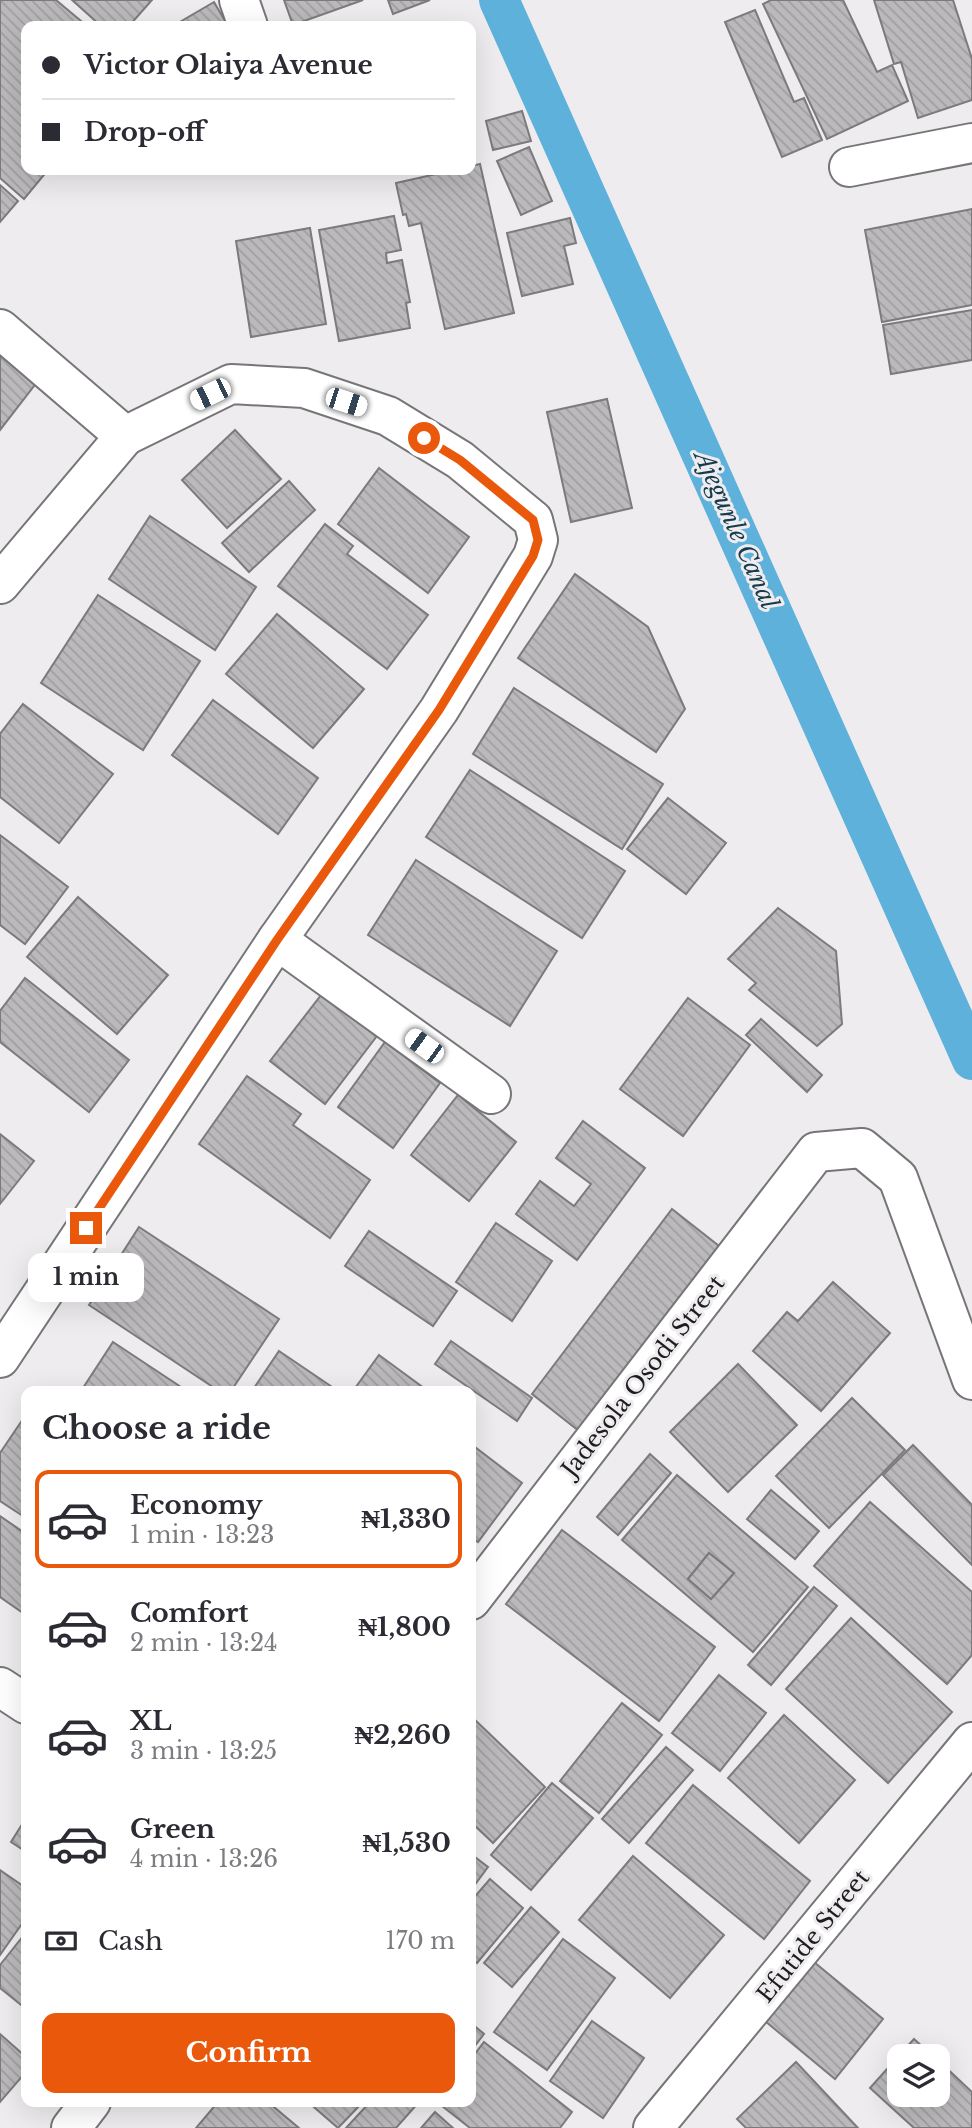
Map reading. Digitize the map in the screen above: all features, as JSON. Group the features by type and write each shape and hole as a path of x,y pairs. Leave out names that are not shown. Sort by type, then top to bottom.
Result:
{"street":[{"path":"239,0 246,21"},
{"path":"849,167 972,143"},
{"path":"0,330 125,436"},
{"path":"0,584 125,436 231,384 304,388 388,416 460,460 523,511 533,520 538,540 533,556 439,710 277,940 0,1358"},
{"path":"277,940 491,1094"},
{"name":"Jadesola Osodi Street","path":"476,1594 816,1152 862,1148 898,1178 972,1380"},
{"path":"0,1687 21,1701"},
{"name":"Efutide Street","path":"653,2128 972,1742"},
{"path":"71,2128 87,2107"}],"building":[{"path":"0,0 56,0 81,21 21,21 21,175 44,175 24,199 0,178"},
{"path":"72,0 152,0 133,21 95,21"},
{"path":"284,0 363,0 304,21 292,21"},
{"path":"388,0 430,0 393,14"},
{"path":"771,0 843,0 877,72 892,65 908,101 827,139 763,4"},
{"path":"874,0 953,0 972,59 972,100 918,118 901,62 894,64"},
{"path":"214,2 225,21 182,21"},
{"path":"755,10 794,102 804,98 822,140 782,157 725,22"},
{"path":"522,111 531,141 493,150 486,121"},
{"path":"529,147 552,201 521,215 497,161"},
{"path":"480,164 514,313 445,329 421,223 409,226 406,214 403,215 396,183 432,175 476,175 476,165"},
{"path":"0,185 18,201 0,222"},
{"path":"972,209 972,305 882,322 865,230"},
{"path":"394,216 401,250 386,253 387,263 402,260 410,302 406,303 410,328 339,341 319,230"},
{"path":"570,218 576,243 564,246 573,284 522,296 507,233"},
{"path":"310,228 326,324 251,337 236,241"},
{"path":"972,310 972,360 891,374 883,325"},
{"path":"0,345 41,377 0,430"},
{"path":"607,399 632,508 571,522 547,412"},
{"path":"235,430 281,479 227,528 182,480"},
{"path":"379,468 469,537 428,593 338,524"},
{"path":"289,481 315,510 249,572 222,543"},
{"path":"150,516 256,587 215,650 109,579"},
{"path":"325,524 353,546 347,554 428,615 387,669 278,586"},
{"path":"575,574 648,627 685,709 656,752 518,658"},
{"path":"98,595 200,661 143,750 41,683"},
{"path":"277,614 364,689 313,748 226,674"},
{"path":"514,688 663,784 622,849 473,754"},
{"path":"213,700 318,778 278,834 172,755"},
{"path":"23,704 113,774 59,843 0,797 0,734"},
{"path":"470,770 625,871 582,938 426,837"},
{"path":"668,798 726,843 686,894 627,849"},
{"path":"0,835 68,887 25,944 0,925"},
{"path":"416,860 557,951 510,1026 368,935"},
{"path":"78,897 168,975 117,1034 27,957"},
{"path":"778,908 836,951 842,1024 817,1046 749,990 756,983 728,959"},
{"path":"25,978 129,1060 89,1112 0,1042 0,1011"},
{"path":"325,990 380,1032 325,1104 270,1061"},
{"path":"688,998 750,1045 683,1136 620,1089"},
{"path":"761,1019 822,1075 807,1092 746,1035"},
{"path":"385,1042 440,1083 393,1148 338,1107"},
{"path":"247,1076 301,1114 293,1125 370,1180 330,1238 199,1144"},
{"path":"458,1095 516,1142 469,1201 411,1155"},
{"path":"583,1121 645,1168 577,1260 516,1214 540,1181 574,1206 591,1184 556,1158"},
{"path":"0,1134 34,1161 0,1204"},
{"path":"672,1209 719,1246 579,1431 532,1394"},
{"path":"496,1223 552,1261 512,1321 456,1282"},
{"path":"139,1227 279,1319 234,1386 211,1386 89,1305"},
{"path":"369,1231 457,1291 433,1326 345,1266"},
{"path":"833,1282 890,1333 821,1411 753,1351 787,1312 798,1321"},
{"path":"451,1341 532,1398 517,1421 476,1392 476,1386 467,1386 435,1364"},
{"path":"113,1342 179,1386 84,1386"},
{"path":"279,1351 331,1386 255,1386"},
{"path":"379,1355 421,1386 357,1386"},
{"path":"738,1364 797,1425 728,1492 670,1432"},
{"path":"852,1398 905,1450 829,1528 776,1476"},
{"path":"21,1422 21,1515 0,1501 0,1453"},
{"path":"913,1445 972,1505 972,1565 883,1475"},
{"path":"476,1448 522,1483 478,1542 476,1541"},
{"path":"650,1454 671,1473 618,1535 597,1517"},
{"path":"677,1475 808,1587 753,1652 622,1540","holes":["709,1553 734,1573 711,1599 688,1579"]},
{"path":"771,1490 819,1531 795,1559 747,1519"},
{"path":"870,1502 972,1592 972,1655 947,1684 814,1566"},
{"path":"0,1516 21,1531 21,1612 0,1597"},
{"path":"562,1530 715,1647 659,1721 506,1604"},
{"path":"709,1553 734,1573 711,1599 688,1579"},
{"path":"814,1587 837,1606 771,1685 748,1665"},
{"path":"851,1618 952,1712 888,1783 786,1689"},
{"path":"719,1675 766,1713 720,1771 672,1733"},
{"path":"622,1703 662,1735 599,1813 560,1781"},
{"path":"784,1715 855,1780 799,1843 728,1778"},
{"path":"476,1721 545,1787 493,1843 476,1827"},
{"path":"666,1747 693,1770 629,1843 602,1819"},
{"path":"552,1783 593,1818 531,1890 491,1855"},
{"path":"693,1785 810,1881 764,1939 646,1843"},
{"path":"21,1826 21,1849 11,1842"},
{"path":"633,1856 724,1935 670,1998 579,1920"},
{"path":"476,1858 488,1867 476,1883"},
{"path":"0,1870 21,1885 21,1925 0,1955"},
{"path":"490,1879 523,1908 477,1963 476,1962 476,1895"},
{"path":"531,1907 559,1932 512,1987 484,1963"},
{"path":"21,1939 21,2005 0,1988 0,1965"},
{"path":"563,1939 615,1978 547,2070 494,2032"},
{"path":"814,1962 883,2019 835,2079 765,2021"},
{"path":"592,2021 644,2058 603,2118 550,2081"},
{"path":"476,2027 484,2034 476,2044"},
{"path":"0,2034 21,2053 21,2078 0,2102"},
{"path":"484,2042 572,2112 560,2128 470,2128 443,2107 476,2107 476,2052"},
{"path":"796,2062 858,2128 746,2128 737,2119"},
{"path":"887,2069 887,2103 870,2088"},
{"path":"950,2071 972,2092 972,2128 914,2128 891,2107 950,2107"},
{"path":"214,2107 274,2107 299,2128 196,2128"},
{"path":"314,2107 358,2107 338,2128"},
{"path":"365,2107 415,2107 396,2128 346,2128"},
{"path":"435,2112 453,2128 421,2128"}],"waterway":[{"name":"Ajegunle Canal","path":"499,0 972,1060"}],"route":[{"path":"86,1228 277,940 439,710 533,556 538,540 533,520 460,460 424,438"}]}
